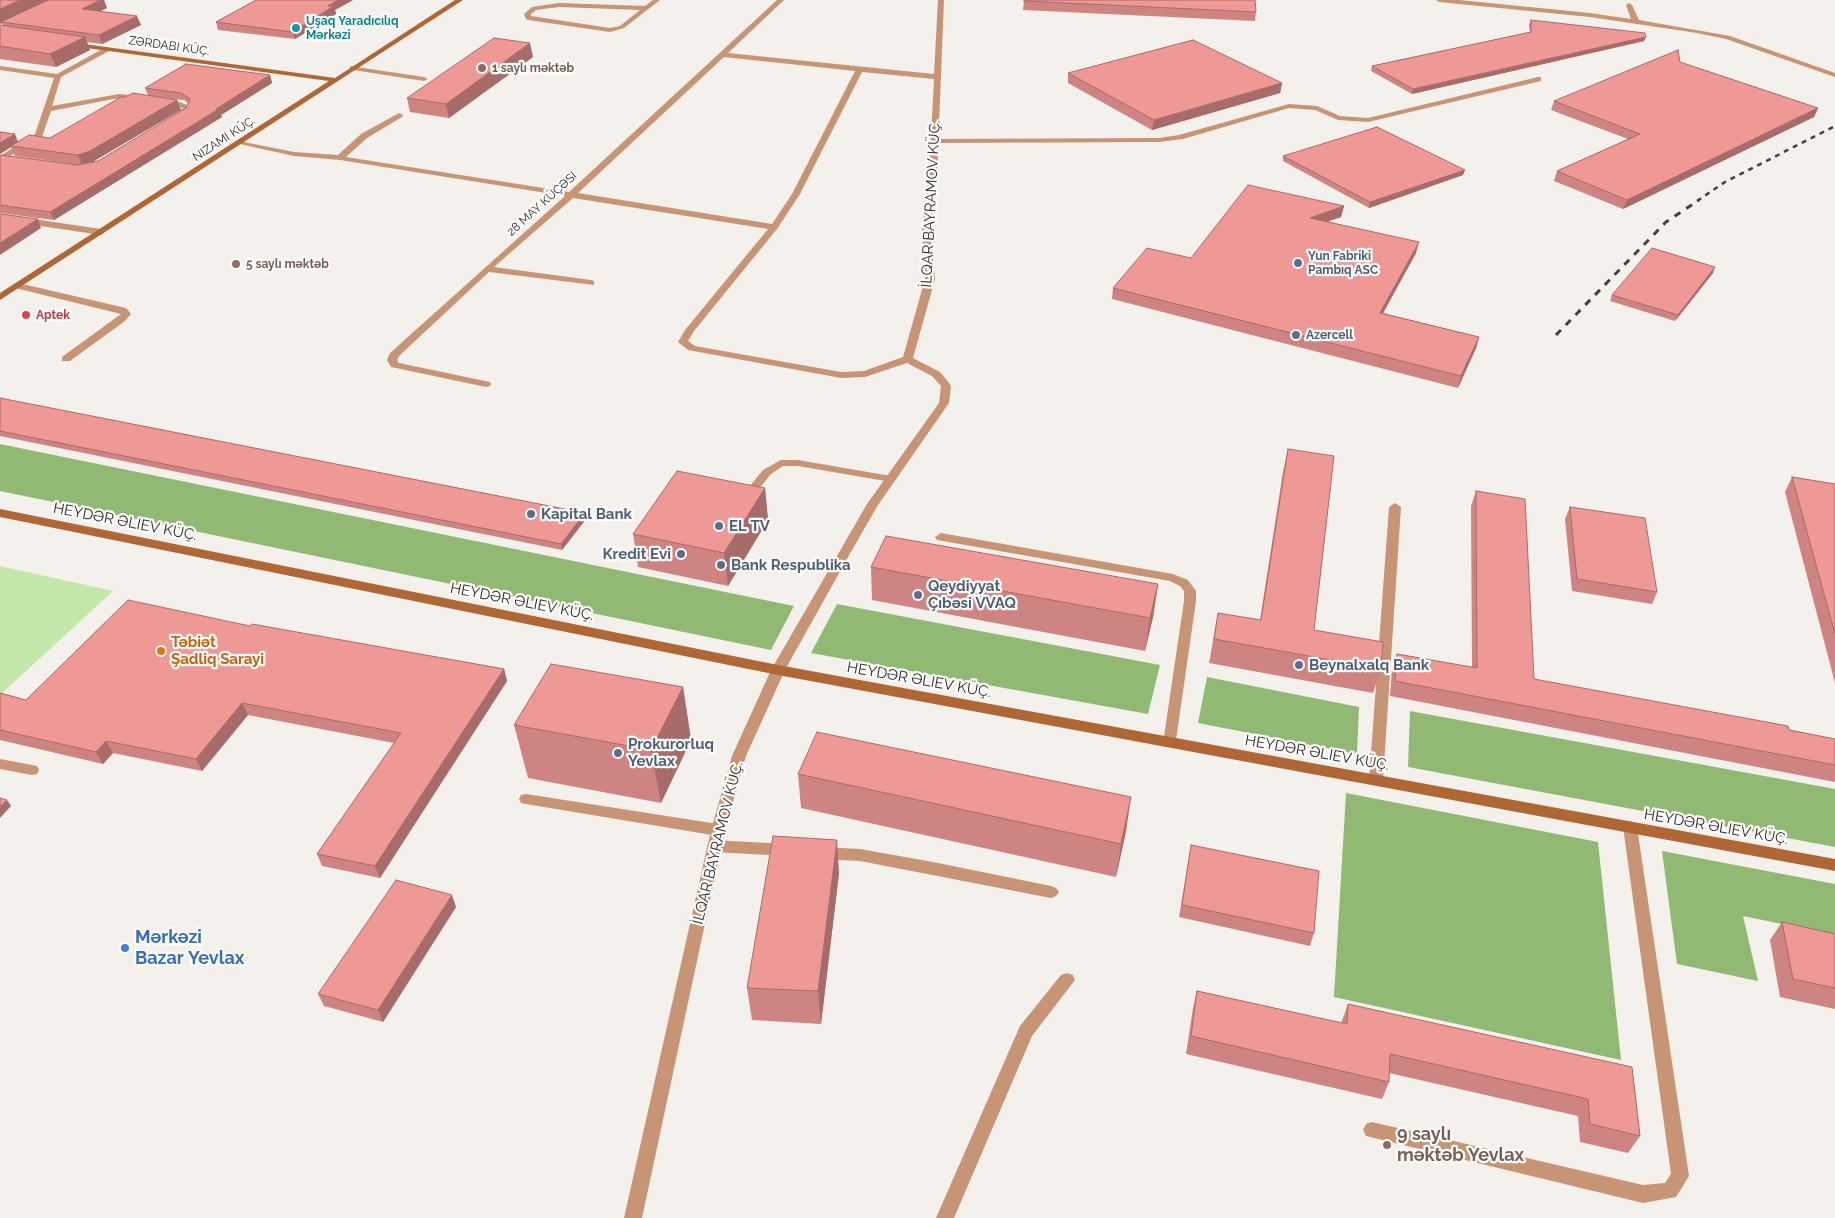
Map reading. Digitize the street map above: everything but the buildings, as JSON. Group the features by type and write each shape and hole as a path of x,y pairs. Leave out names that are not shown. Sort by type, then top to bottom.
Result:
{"street":[{"name":"NIZAMI KÜÇ.","path":"0,297 460,0"},
{"path":"646,8 559,5 534,8 527,14 528,18 610,30 622,27 657,0"},
{"name":"28 MAY KÜÇƏSI","path":"486,384 395,365 392,360 394,355 570,196 781,0"},
{"name":"İLQAR BAYRAMOV KÜÇ.","path":"633,1218 714,846 739,756 778,670 846,550 891,479 944,403 946,386 936,374 908,359 930,279 926,230 934,142 941,0"},
{"path":"1439,0 1590,15 1728,37 1835,75"},
{"path":"1587,4 1590,15"},
{"path":"1629,6 1636,22"},
{"name":"ZƏRDABI KÜÇ.","path":"67,43 335,80"},
{"path":"0,68 58,76 106,49"},
{"path":"723,55 938,77"},
{"path":"353,68 424,79"},
{"path":"860,69 796,194 774,227 690,330 683,342 692,348 841,375 865,374 908,359"},
{"path":"1,159 32,141 38,135 58,76"},
{"path":"934,142 1159,140 1180,137 1289,106 1317,108 1338,118 1368,120 1538,79"},
{"path":"47,109 119,96 180,104 187,108 185,112 170,122"},
{"path":"340,158 364,136 399,115"},
{"path":"239,143 294,154 340,158 774,227"},
{"path":"1,159 20,160"},
{"path":"0,217 101,232"},
{"path":"487,269 591,283"},
{"path":"18,286 123,310 126,314 122,319 66,359"},
{"path":"742,503 767,472 781,464 798,463 891,479"},
{"path":"1376,780 1395,507"},
{"name":"HEYDƏR ƏLIEV KÜÇ.","path":"0,513 778,670 1835,865"},
{"path":"942,537 1174,578 1184,583 1190,592 1190,601 1170,743"},
{"path":"0,764 32,770"},
{"path":"526,799 718,830"},
{"path":"1372,1130 1643,1194 1670,1191 1680,1176 1630,828"},
{"path":"714,846 860,855 1051,892"},
{"path":"945,1218 1026,1031 1066,980"}],"green space":[{"path":"0,444 794,606 771,650 0,491"},
{"path":"0,566 113,591 0,695"},
{"path":"837,604 1160,665 1148,714 811,653"},
{"path":"1207,677 1359,707 1357,754 1198,723"},
{"path":"1410,711 1835,789 1835,847 1408,767"},
{"path":"1346,793 1598,842 1621,1060 1334,997"},
{"path":"1662,851 1835,884 1835,935 1743,916 1758,981 1677,964"}],"railway":[{"path":"1697,201 1725,182 1835,126"},
{"path":"1556,335 1666,222 1699,200"}],"place":[{"name":"Uşaq Yaradıcılıq Mərkəzi","path":"296,28"},
{"name":"1 saylı məktəb","path":"482,68"},
{"name":"Yun Fabriki Pambıq ASC","path":"1298,263"},
{"name":"5 saylı məktəb","path":"236,264"},
{"name":"Aptek","path":"26,315"},
{"name":"Azercell","path":"1296,335"},
{"name":"Kapital Bank","path":"531,514"},
{"name":"EL TV","path":"719,526"},
{"name":"Kredit Evi","path":"681,554"},
{"name":"Bank Respublika","path":"721,565"},
{"name":"Qeydiyyat Çıbəsi VVAQ","path":"918,595"},
{"name":"Təbiət Şadliq Sarayi","path":"161,651"},
{"name":"Beynalxalq Bank","path":"1299,665"},
{"name":"Prokurorluq Yevlax","path":"618,753"},
{"name":"Mərkəzi Bazar Yevlax","path":"125,948"},
{"name":"9 saylı məktəb Yevlax","path":"1387,1145"}]}
